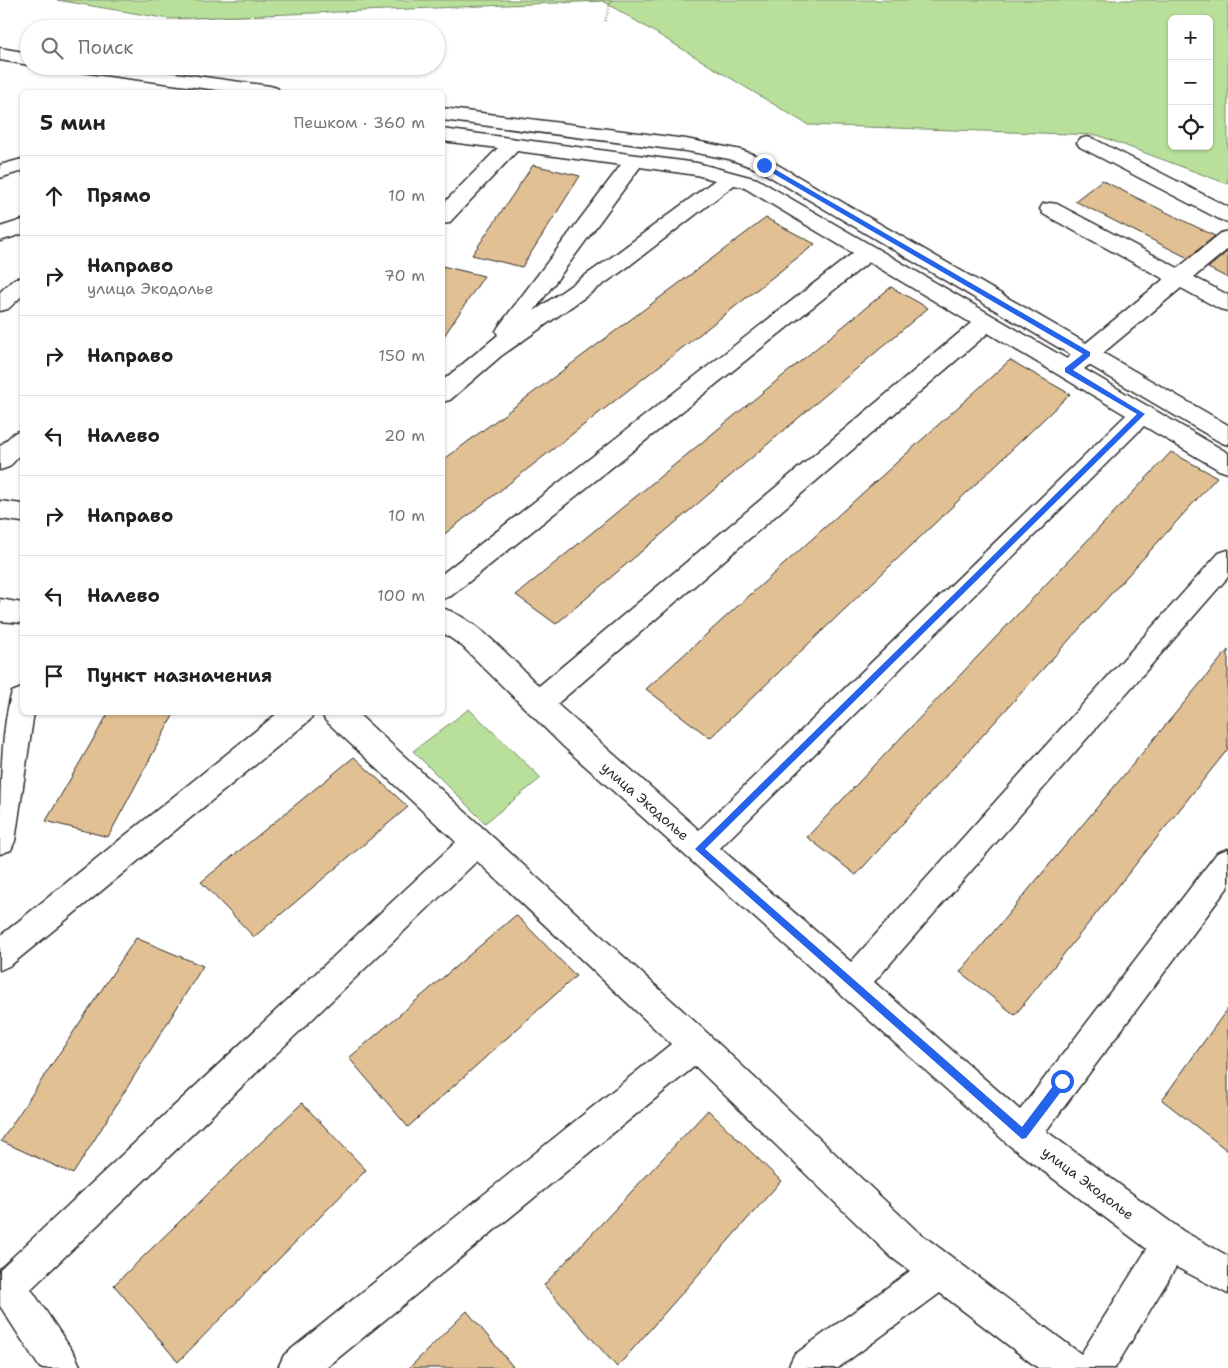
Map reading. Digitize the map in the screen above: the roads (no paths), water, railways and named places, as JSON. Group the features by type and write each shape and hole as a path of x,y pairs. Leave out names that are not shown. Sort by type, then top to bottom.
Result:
{"street":[{"path":"0,54 20,57"},
{"path":"147,75 256,90"},
{"path":"445,114 686,145 734,154 764,165 1228,436"},
{"path":"445,135 697,169 750,183 1228,464"},
{"path":"1087,143 1228,215"},
{"path":"445,215 513,144"},
{"path":"493,350 635,160"},
{"path":"0,172 20,166"},
{"path":"445,391 493,350 617,264 731,178"},
{"path":"1050,209 1228,304"},
{"path":"0,234 20,228"},
{"path":"1068,370 1228,238"},
{"path":"445,587 868,252"},
{"path":"0,304 20,286"},
{"path":"537,704 987,322"},
{"path":"699,849 1142,414"},
{"path":"0,461 20,441"},
{"path":"0,510 20,513"},
{"path":"852,984 1228,560"},
{"path":"0,610 20,613"},
{"name":"улица Экодолье","path":"445,620 471,638 537,704 1022,1134 1170,1244 1228,1276"},
{"path":"0,842 20,713"},
{"path":"0,955 296,715"},
{"path":"339,715 478,841 904,1244 1069,1368"},
{"path":"62,1368 4,1287 478,841"},
{"path":"1022,1134 1228,863"},
{"path":"297,1368 695,1045"},
{"path":"1094,1368 1170,1244"},
{"path":"807,1368 940,1271"}]}
